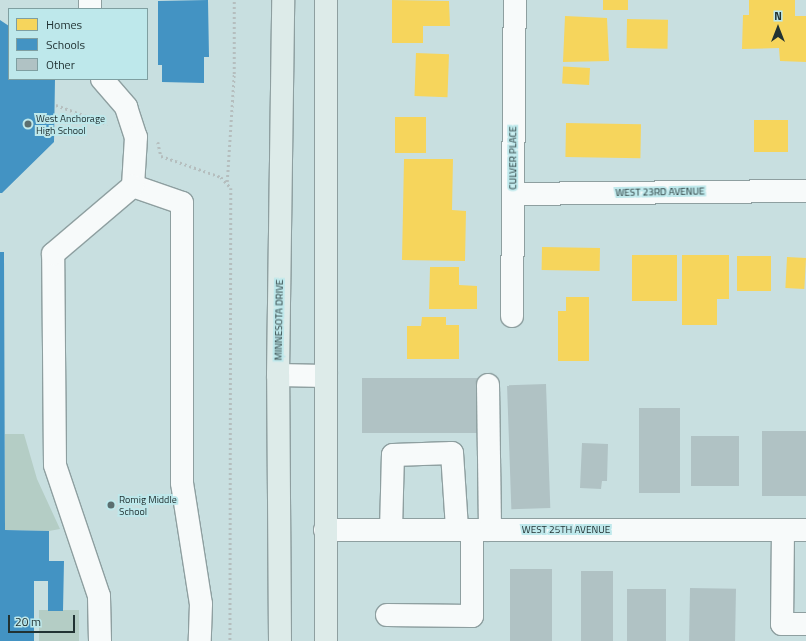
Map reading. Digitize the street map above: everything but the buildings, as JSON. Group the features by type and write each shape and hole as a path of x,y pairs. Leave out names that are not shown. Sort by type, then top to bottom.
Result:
{"main road":[{"name":"MINNESOTA DRIVE","path":"280,641 278,375 283,0"},
{"path":"326,0 326,641"}],"street":[{"name":"CULVER PLACE","path":"512,316 514,0"},
{"path":"100,641 99,596 55,465 53,254 133,186 136,137 126,107 103,80"},
{"path":"133,186 182,203 182,483 201,604 200,641"},
{"name":"WEST 23RD AVENUE","path":"513,194 806,191"},
{"path":"278,375 326,376"},
{"path":"387,615 472,616 473,530 488,385"},
{"path":"391,530 393,455 452,454 473,530"},
{"name":"WEST 25TH AVENUE","path":"325,530 806,530"},
{"path":"783,530 782,624 806,624"}],"path":[{"path":"227,182 234,74 234,0"},
{"path":"56,105 112,125"},
{"path":"152,138 160,142 161,156 221,176 231,188 230,641"}],"green space":[{"path":"5,434 24,434 37,479 60,529 49,531 5,530"},
{"path":"39,610 79,610 79,641 39,641"}],"place":[{"name":"West Anchorage High School","path":"28,124"},
{"name":"Romig Middle School","path":"111,505"}]}
